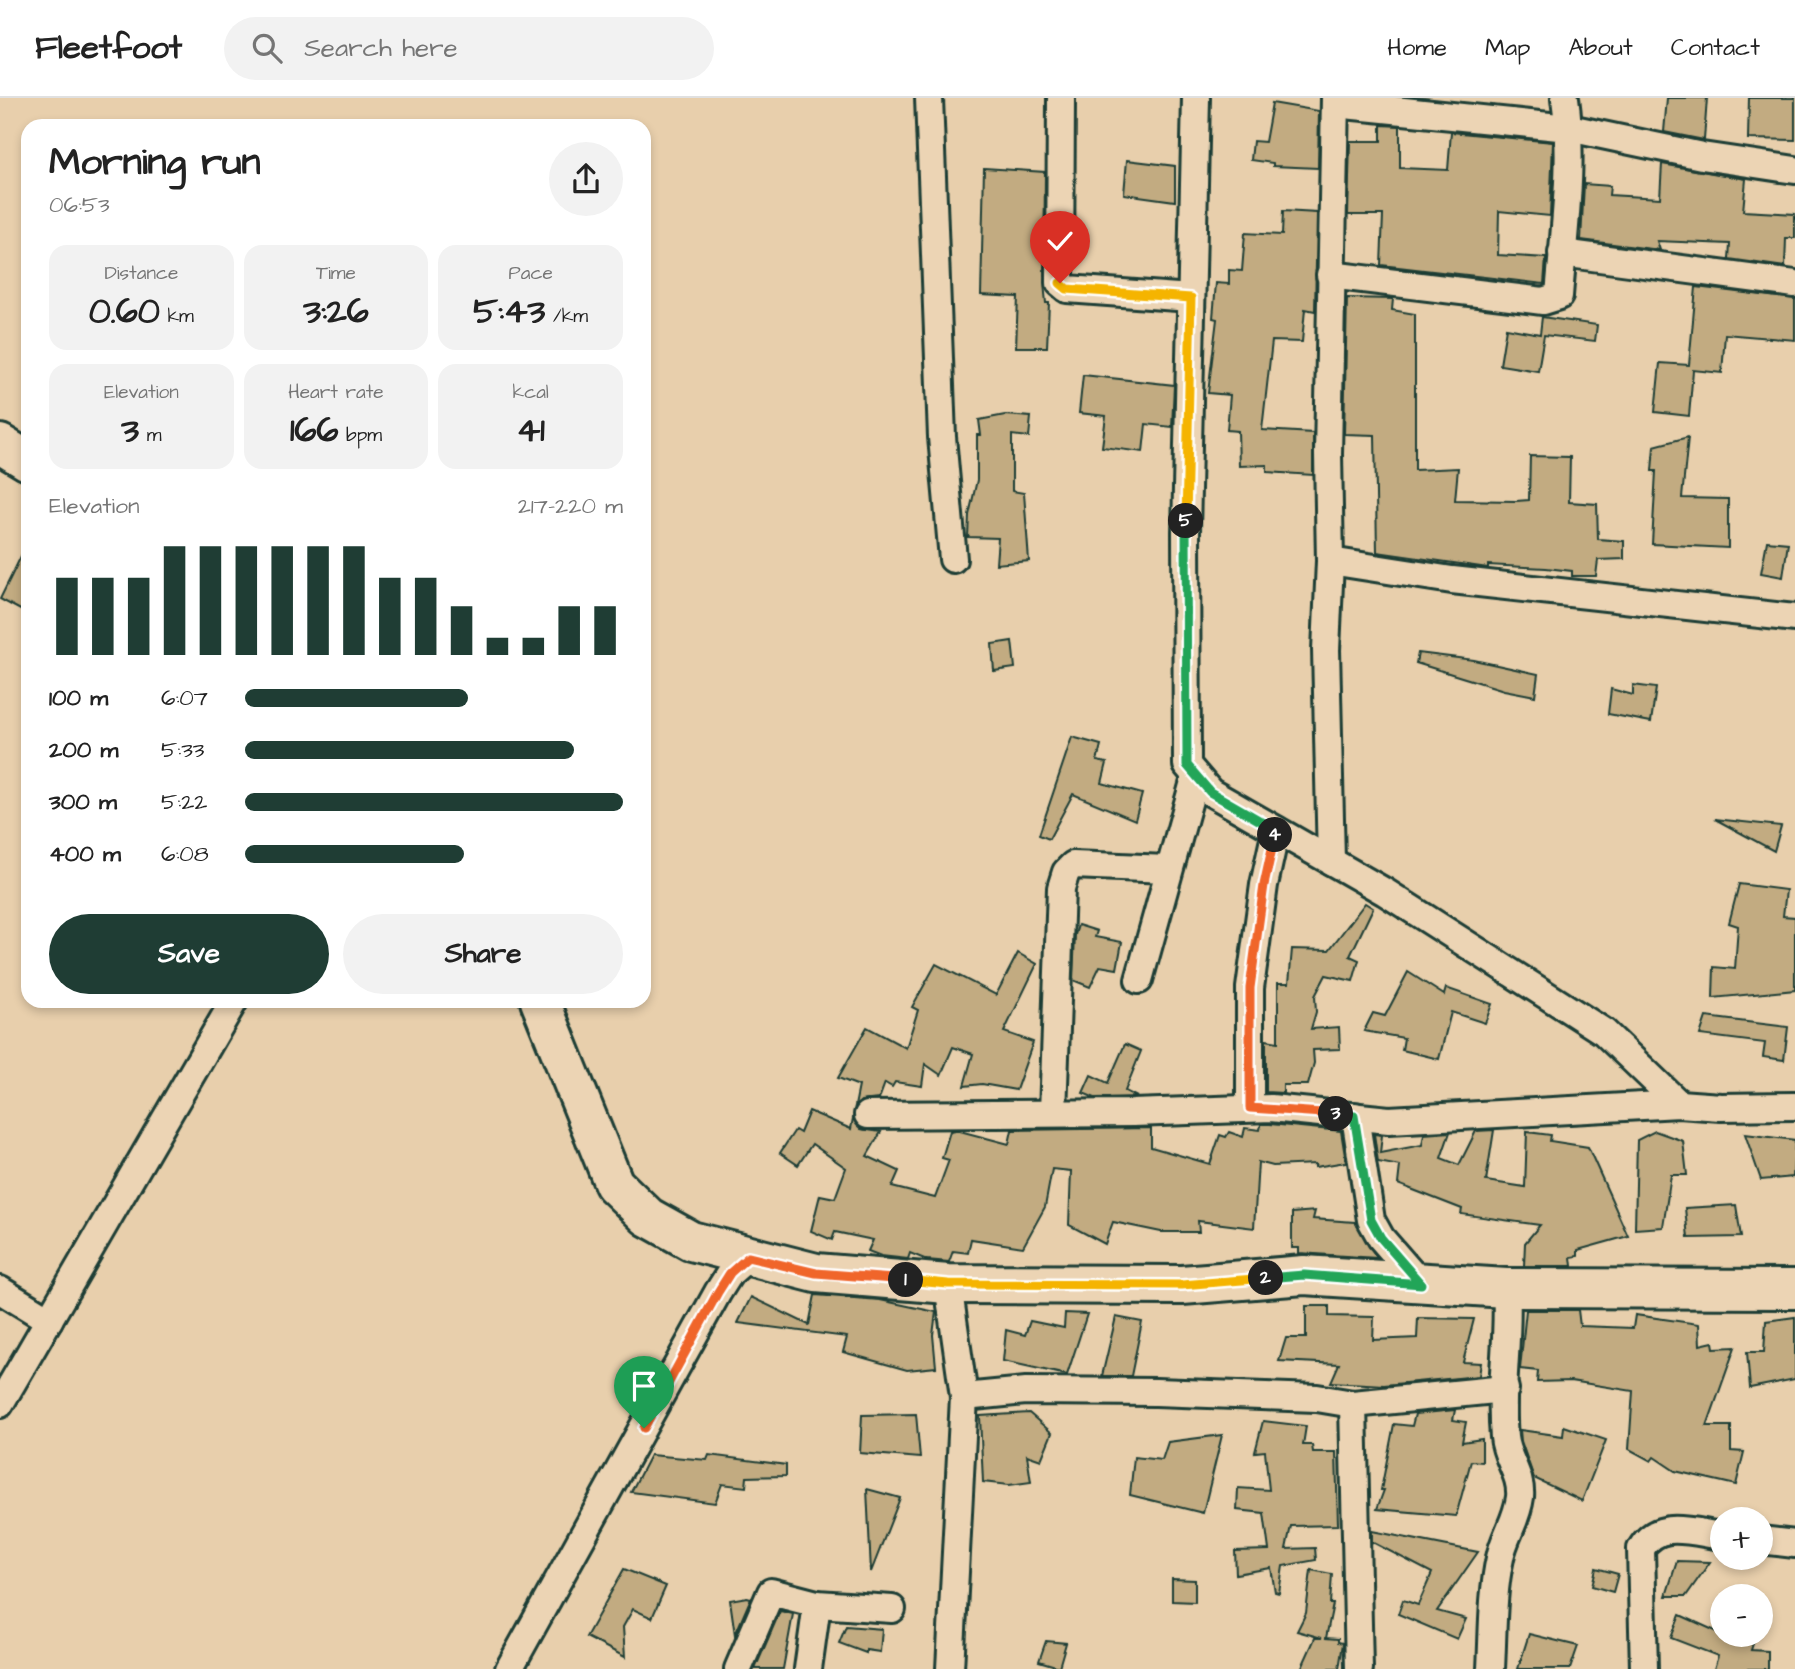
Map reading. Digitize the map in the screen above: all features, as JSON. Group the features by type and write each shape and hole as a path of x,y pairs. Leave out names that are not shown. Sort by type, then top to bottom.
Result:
{"street":[{"path":"929,98 942,437 953,559"},
{"path":"1061,98 1060,283 1067,289 1191,298"},
{"path":"1196,98 1191,298 1185,746 1187,765 1195,778 1210,792 1385,892 1604,1032 1679,1104"},
{"path":"1330,275 1543,302 1559,296 1569,128 1565,98"},
{"path":"1331,862 1326,650 1330,561 1330,275 1335,101 1569,128 1702,156 1795,170"},
{"path":"1562,253 1795,284"},
{"path":"0,444 21,457"},
{"path":"1330,561 1452,580 1795,618"},
{"path":"1139,980 1167,869 1195,778"},
{"path":"1250,1108 1250,988 1262,896 1276,830"},
{"path":"1053,1113 1061,888 1066,872 1073,865 1167,869"},
{"path":"0,1404 230,1008"},
{"path":"543,1008 614,1184 648,1217 691,1241 816,1273 948,1284 1182,1285 1304,1275 1506,1287 1795,1289"},
{"path":"868,1115 1250,1108 1389,1119 1679,1104 1721,1107 1795,1106"},
{"path":"1354,1116 1371,1220 1381,1238 1421,1284"},
{"path":"509,1669 718,1292 730,1273 748,1257"},
{"path":"948,1284 964,1397 950,1669"},
{"path":"1491,1669 1499,1563 1515,1525 1520,1495 1518,1476 1508,1458 1504,1437 1508,1317 1506,1287"},
{"path":"0,1290 49,1320"},
{"path":"964,1397 1026,1391 1156,1392 1317,1398 1353,1404 1505,1389"},
{"path":"1353,1404 1359,1669"},
{"path":"1644,1669 1641,1549 1648,1536 1661,1529 1710,1535"},
{"path":"1773,1541 1795,1544"},
{"path":"738,1669 771,1592 817,1604 892,1609"},
{"path":"808,1669 817,1604"}],"building":[{"path":"1667,98 1707,98 1704,140 1664,132"},
{"path":"1749,98 1795,98 1795,140 1748,139"},
{"path":"1272,103 1319,111 1318,168 1273,166 1273,163 1251,160 1253,141 1265,142"},
{"path":"1381,125 1400,126 1400,168 1448,170 1451,132 1553,142 1550,216 1499,211 1498,255 1546,258 1544,284 1381,265 1383,215 1348,215 1350,141 1381,141"},
{"path":"1127,160 1175,166 1175,201 1124,194"},
{"path":"1662,164 1746,179 1743,211 1795,214 1795,238 1786,238 1785,267 1729,259 1730,244 1657,241 1660,250 1581,240 1584,184 1610,186 1609,195 1660,198"},
{"path":"984,168 1045,172 1044,283 1046,303 1049,303 1047,347 1016,347 1018,297 981,295"},
{"path":"1283,211 1317,213 1315,311 1305,309 1302,342 1272,341 1262,430 1313,433 1313,475 1267,472 1267,465 1239,466 1238,431 1227,430 1230,395 1208,393 1217,319 1213,318 1216,283 1229,284 1229,270 1242,271 1245,233 1282,235"},
{"path":"1696,287 1795,299 1795,340 1725,334 1722,373 1693,370 1689,416 1655,412 1660,363 1689,365"},
{"path":"1347,298 1393,299 1392,310 1415,314 1415,470 1458,468 1455,500 1529,500 1530,456 1570,457 1569,502 1597,504 1598,539 1624,541 1624,559 1598,560 1596,576 1572,576 1572,571 1488,565 1488,568 1377,552 1375,435 1344,434"},
{"path":"1542,317 1597,325 1595,341 1544,335 1538,371 1500,365 1506,328 1540,334"},
{"path":"1083,375 1174,385 1172,427 1146,424 1143,452 1102,447 1106,416 1079,413"},
{"path":"1005,415 1031,417 1029,437 1012,435 1012,491 1024,493 1029,561 996,564 998,538 968,537 969,515 977,480 977,435 981,435 979,420"},
{"path":"1688,437 1682,498 1728,499 1728,548 1652,544 1656,471 1652,471 1654,446"},
{"path":"1767,541 1788,543 1783,577 1761,573"},
{"path":"21,556 21,610 0,599"},
{"path":"1012,641 1015,668 994,671 992,644"},
{"path":"1418,653 1474,660 1538,674 1535,696 1504,690 1416,663"},
{"path":"1633,685 1656,688 1651,722 1608,714 1611,689 1633,695"},
{"path":"1072,737 1101,745 1097,761 1107,763 1102,783 1142,794 1135,820 1073,794 1049,839 1039,835"},
{"path":"1715,819 1781,826 1774,851"},
{"path":"1739,884 1786,890 1783,916 1795,917 1795,990 1713,998 1714,967 1735,969 1738,926 1729,923"},
{"path":"1365,903 1373,908 1350,956 1359,960 1353,981 1326,975 1315,996 1316,1012 1311,1029 1339,1027 1340,1049 1313,1050 1314,1063 1308,1085 1283,1085 1283,1093 1266,1092 1266,1040 1278,1042 1278,983 1289,983 1292,949 1329,950"},
{"path":"1078,925 1097,931 1095,937 1122,942 1117,969 1100,966 1090,987 1073,980"},
{"path":"1018,953 1037,964 1004,1032 1033,1042 1016,1090 982,1084 964,1086 973,1054 953,1047 941,1075 925,1064 922,1086 895,1082 892,1087 885,1083 879,1099 861,1101 855,1106 859,1086 838,1078 867,1027 906,1048 918,1010 912,1007 936,964 996,995"},
{"path":"1408,972 1444,995 1446,988 1492,1004 1485,1023 1451,1012 1439,1059 1402,1050 1404,1038 1364,1031 1373,1013 1385,1016"},
{"path":"1706,1017 1788,1027 1784,1060 1763,1057 1765,1043 1700,1035"},
{"path":"1125,1044 1141,1051 1125,1091 1137,1097 1095,1098 1083,1093 1091,1075 1108,1083"},
{"path":"809,1111 851,1129 853,1118 861,1129 881,1132 867,1156 899,1171 892,1187 935,1198 949,1160 942,1158 950,1131 956,1130 1009,1144 1012,1130 1151,1128 1151,1147 1210,1164 1220,1135 1226,1137 1229,1132 1243,1137 1245,1128 1260,1130 1261,1124 1270,1124 1341,1131 1346,1162 1315,1167 1315,1164 1273,1166 1258,1162 1254,1228 1198,1221 1199,1232 1161,1232 1113,1222 1105,1244 1069,1225 1071,1171 1052,1169 1045,1207 1023,1247 971,1239 968,1253 953,1251 949,1262 927,1260 910,1253 908,1259 881,1256 868,1251 873,1240 835,1232 832,1240 811,1231 820,1195 835,1198 846,1168 812,1144 798,1165 780,1153 795,1130 800,1133"},
{"path":"1494,1130 1486,1181 1525,1187 1527,1132 1551,1135 1550,1141 1588,1147 1628,1236 1578,1250 1578,1256 1571,1257 1572,1266 1524,1266 1525,1243 1540,1225 1461,1214 1462,1209 1398,1184 1400,1166 1378,1162 1374,1134 1382,1135 1380,1153 1422,1145 1424,1134 1450,1132 1441,1158 1459,1165 1476,1131"},
{"path":"1655,1131 1683,1141 1687,1175 1671,1175 1663,1227 1635,1229 1637,1140"},
{"path":"1745,1134 1795,1140 1793,1177 1761,1180"},
{"path":"1736,1205 1741,1237 1688,1238 1685,1208"},
{"path":"1315,1211 1313,1219 1355,1222 1377,1258 1299,1253 1299,1248 1292,1248 1292,1213"},
{"path":"815,1295 880,1300 936,1312 933,1335 936,1367 907,1370 843,1352 847,1337 738,1323 751,1297 809,1325"},
{"path":"1306,1306 1329,1306 1329,1316 1374,1317 1373,1340 1417,1338 1418,1318 1474,1319 1463,1362 1481,1363 1479,1376 1384,1385 1331,1382 1339,1364 1279,1361 1286,1338 1306,1338"},
{"path":"1526,1310 1578,1310 1580,1326 1633,1328 1635,1315 1699,1324 1700,1345 1713,1342 1714,1348 1735,1347 1707,1426 1731,1426 1731,1451 1744,1452 1736,1485 1675,1471 1654,1457 1651,1461 1629,1449 1633,1391 1571,1381 1537,1382 1538,1371 1520,1369"},
{"path":"1065,1313 1087,1314 1067,1375 1003,1361 1006,1330 1025,1335 1030,1321 1064,1328"},
{"path":"1116,1317 1142,1322 1131,1376 1102,1376"},
{"path":"1795,1317 1795,1379 1750,1388 1747,1352 1764,1352 1766,1321"},
{"path":"1455,1410 1453,1420 1466,1422 1462,1442 1482,1439 1482,1462 1471,1461 1456,1516 1377,1509 1384,1490 1381,1490 1394,1424 1412,1426 1415,1414"},
{"path":"1029,1413 1052,1433 1041,1460 1027,1455 1031,1482 1009,1485 983,1482 980,1416"},
{"path":"916,1414 920,1458 860,1453 862,1415"},
{"path":"1263,1421 1306,1426 1303,1445 1312,1445 1313,1452 1336,1452 1338,1525 1291,1526 1286,1549 1315,1548 1316,1560 1283,1566 1279,1593 1275,1592 1271,1568 1236,1574 1235,1551 1269,1550 1264,1513 1237,1510 1238,1488 1269,1490 1265,1451 1255,1452"},
{"path":"1564,1426 1606,1440 1582,1501 1534,1478 1521,1441 1520,1430 1563,1436"},
{"path":"1222,1435 1203,1513 1130,1495 1134,1457 1162,1460 1168,1442"},
{"path":"650,1455 707,1460 709,1455 786,1465 786,1476 747,1477 746,1487 722,1484 715,1503 631,1492"},
{"path":"867,1489 900,1498 871,1572"},
{"path":"1372,1531 1478,1552 1437,1611 1466,1619 1457,1639 1398,1614 1403,1600 1418,1605 1432,1573 1372,1542"},
{"path":"1677,1561 1710,1562 1686,1596 1666,1596"},
{"path":"1596,1568 1618,1574 1613,1592 1592,1586"},
{"path":"624,1569 666,1586 652,1618 633,1609 623,1627 625,1657 586,1637"},
{"path":"1311,1570 1332,1574 1330,1604 1333,1604 1326,1638 1338,1639 1338,1642 1343,1643 1339,1669 1301,1669 1315,1638 1322,1638 1297,1631 1306,1613"},
{"path":"1172,1579 1195,1580 1195,1602 1172,1601"},
{"path":"751,1598 735,1635 730,1600"},
{"path":"780,1611 793,1614 783,1669 755,1669"},
{"path":"1680,1615 1710,1629 1710,1647 1752,1647 1751,1650 1768,1651 1768,1669 1714,1669 1718,1656 1671,1638"},
{"path":"846,1626 882,1629 880,1652 866,1650 866,1653 839,1643"},
{"path":"1529,1634 1578,1646 1570,1669 1518,1669"},
{"path":"1046,1641 1066,1643 1059,1667 1039,1661"}],"route":[{"path":"644,1428 718,1292 730,1273 748,1257 816,1273 948,1284 1182,1285 1304,1275 1421,1284 1381,1238 1371,1220 1354,1116 1250,1108 1250,988 1264,885 1276,830 1210,792 1195,778 1187,765 1186,532 1191,298 1067,289 1060,283"}]}
